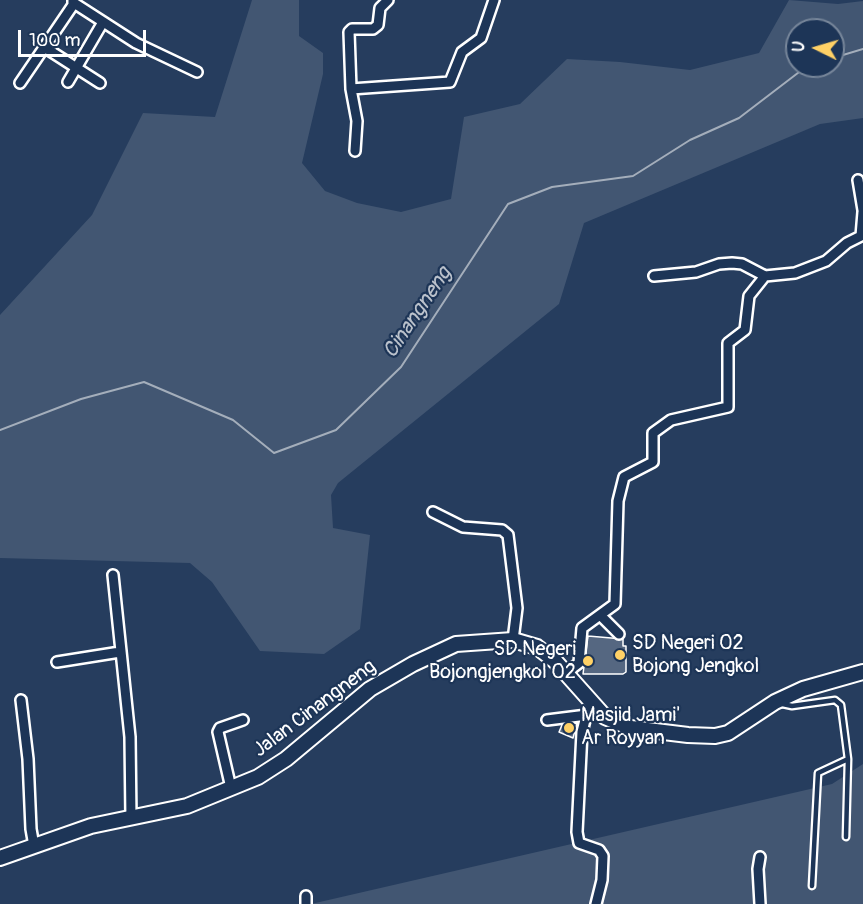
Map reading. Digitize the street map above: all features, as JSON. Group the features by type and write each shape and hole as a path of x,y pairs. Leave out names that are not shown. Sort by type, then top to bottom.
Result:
{"street":[{"path":"355,151 357,121 351,89 349,32 352,29 373,28 378,25 380,8 388,0"},
{"path":"351,89 450,82 462,52 481,38 494,0"},
{"path":"20,82 74,1 146,48 197,72"},
{"path":"68,82 103,22"},
{"path":"44,47 100,83"},
{"path":"654,276 696,272 719,264 732,263 742,264 765,276 795,273 813,266 862,235 863,211 858,180"},
{"path":"566,673 579,663 582,628 615,604 618,501 624,477 653,462 653,433 671,420 728,407 728,343 745,330 749,296 765,276"},
{"path":"433,512 463,527 502,530 508,535 517,608 513,640"},
{"path":"112,575 130,737 131,819"},
{"path":"600,615 619,634"},
{"name":"Jalan Cinangneng","path":"0,858 91,826 173,810 231,788 273,768 370,689 413,664 456,645 513,640 537,647 566,673 590,710 631,728 715,736 728,733 775,702 803,689 863,672"},
{"path":"57,662 120,652"},
{"path":"21,700 34,846"},
{"path":"547,720 590,710"},
{"path":"590,710 582,732 577,832 579,843 599,850 603,856 602,880 596,904"},
{"path":"231,788 218,732 220,728 243,720"},
{"path":"760,856 758,868 760,904"}],"lane":[{"path":"775,702 792,706 839,701 842,705 848,759 846,837"},
{"path":"812,886 818,773 848,759"}],"shaded area":[{"path":"252,0 299,0 299,36 323,53 323,74 302,163 325,191 357,203 401,212 451,199 464,117 520,104 567,59 690,70 759,53 789,0 838,4 863,1 863,118 820,124 584,223 559,304 338,483 331,495 333,528 370,535 360,629 324,654 260,651 212,582 190,563 0,558 0,315 92,215 143,113 215,117"},
{"path":"863,764 863,904 311,904 832,784"}],"building":[{"name":"SD Negeri 02 Bojong Jengkol","path":"588,636 623,639 623,646 626,646 626,672 623,674 583,674"},
{"name":"Masjid Jami' Ar Royyan","path":"577,723 573,738 559,732 562,725"}],"waterway":[{"name":"Cinangneng","path":"845,54 863,49"},
{"name":"Cinangneng","path":"0,430 81,399 144,382 233,420 274,453 336,430 401,367 508,204 552,187 633,176 690,140 739,118 791,78"}],"place":[{"name":"SD Negeri 02 Bojong Jengkol","path":"620,655"},
{"name":"SD Negeri Bojongjengkol 02","path":"588,661"},
{"name":"Masjid Jami' Ar Royyan","path":"569,728"}]}
